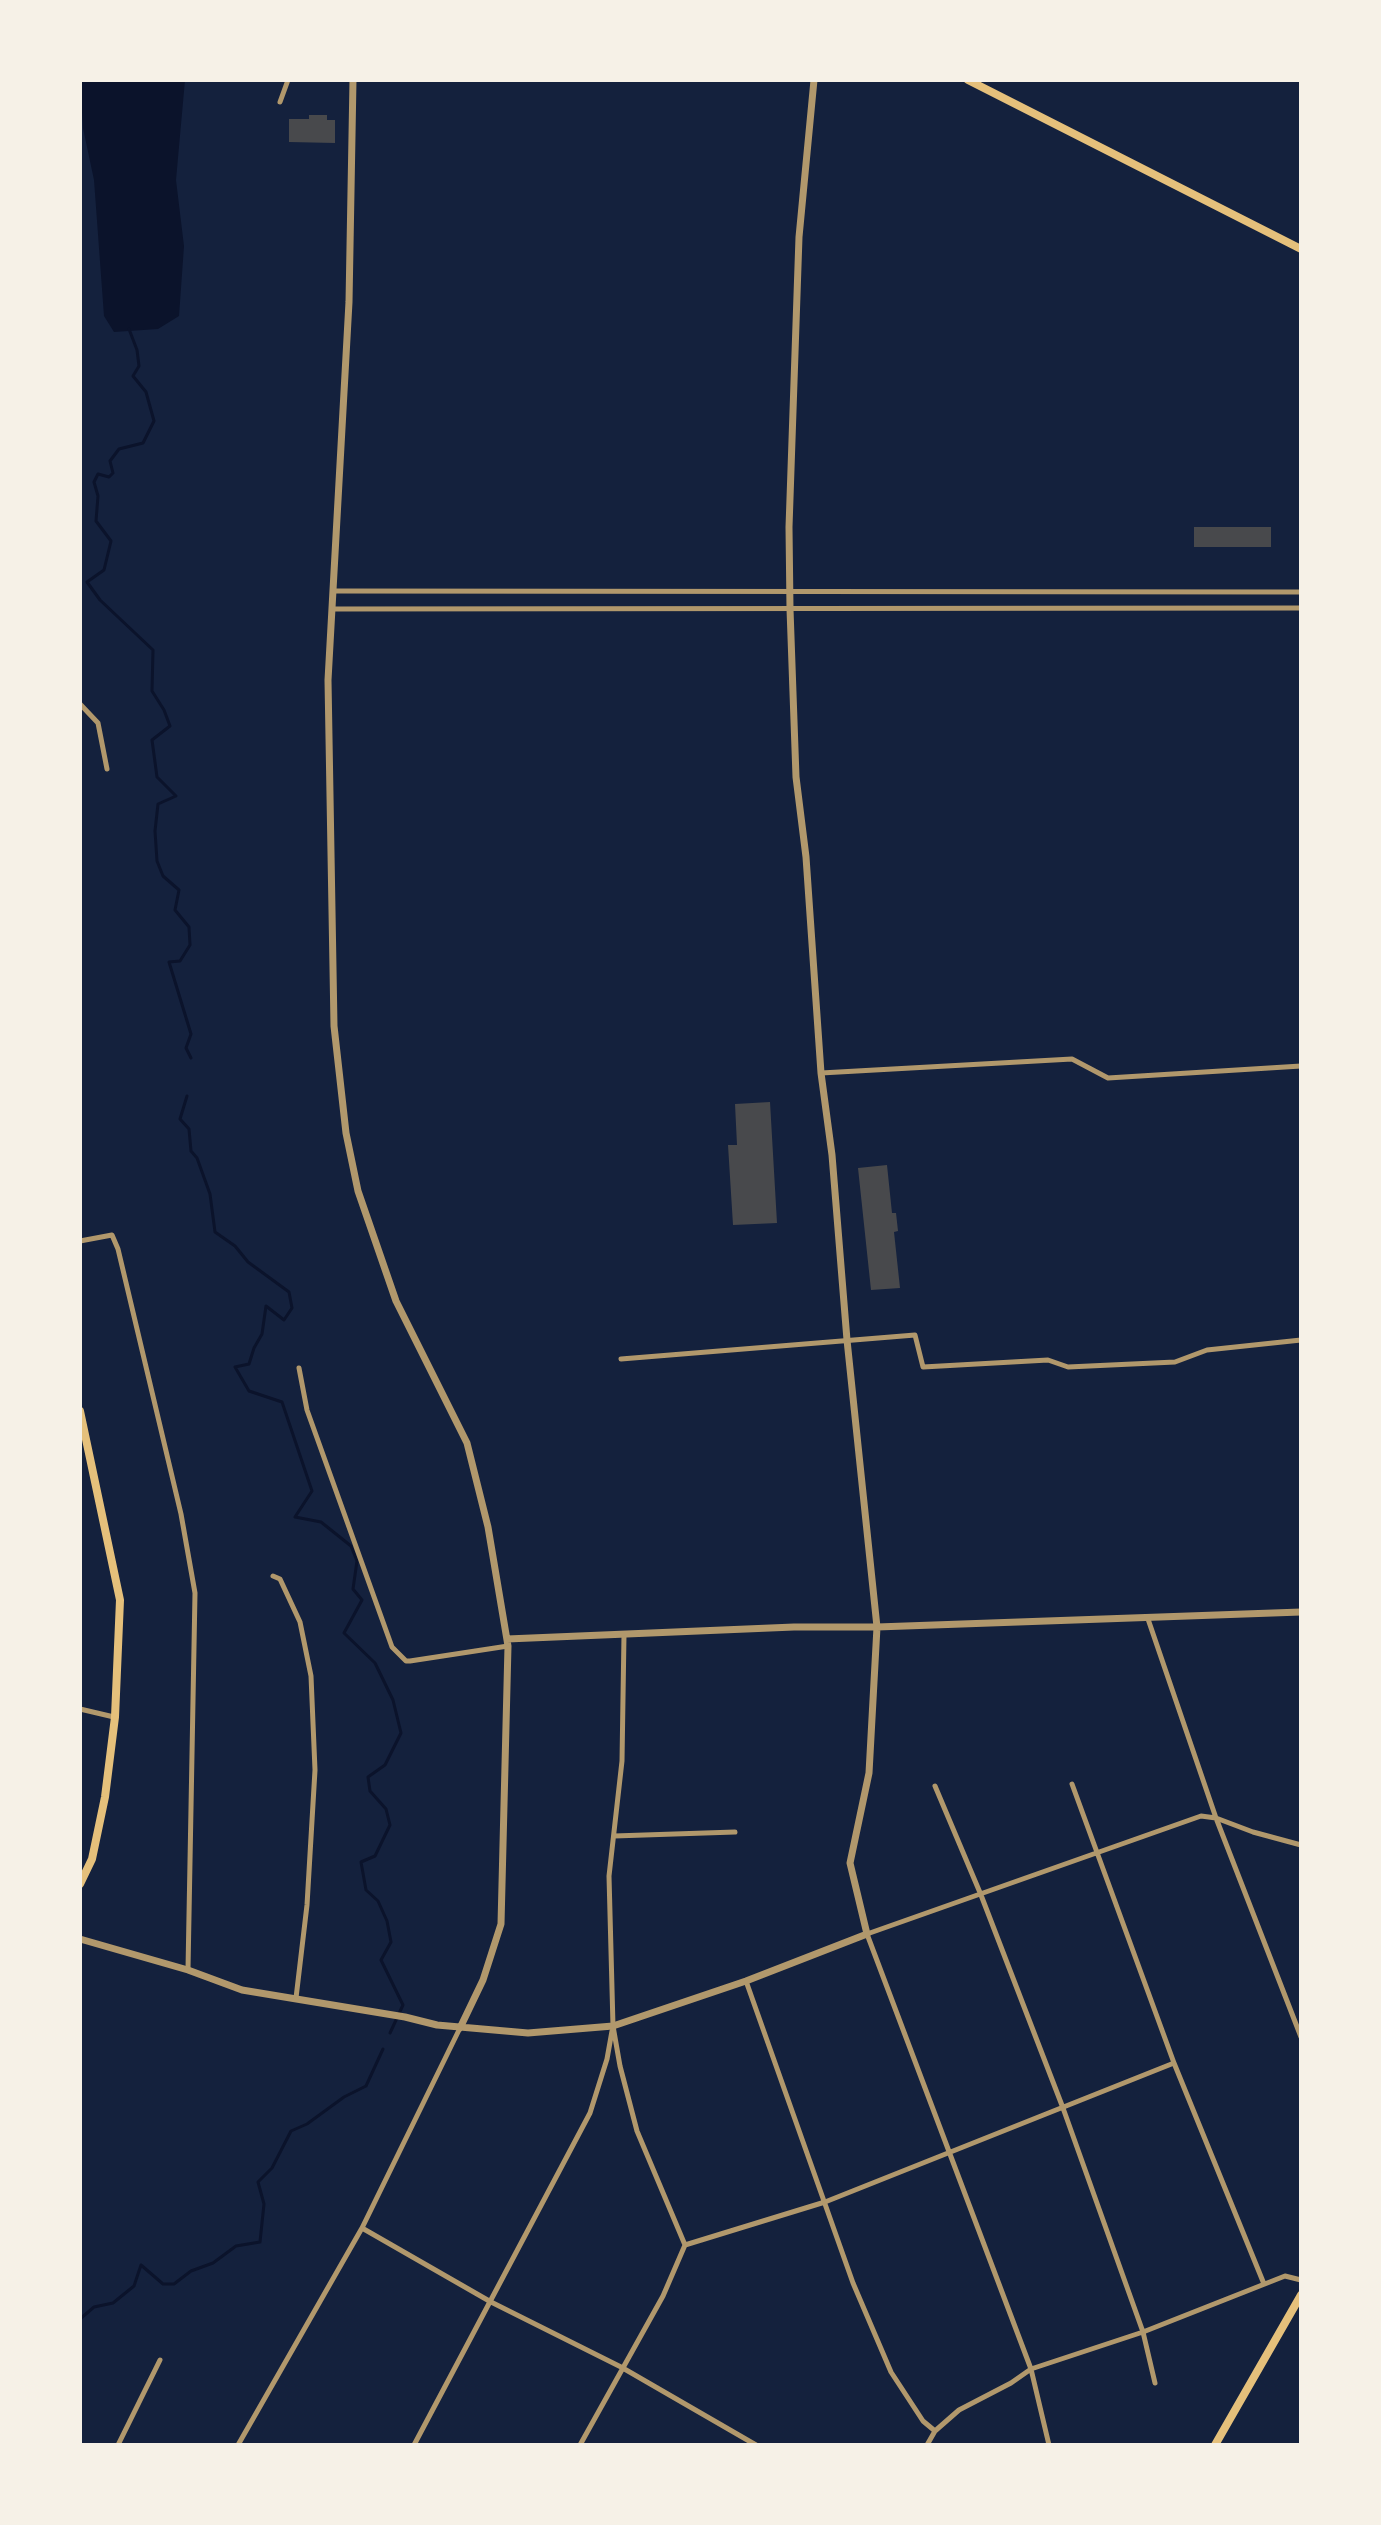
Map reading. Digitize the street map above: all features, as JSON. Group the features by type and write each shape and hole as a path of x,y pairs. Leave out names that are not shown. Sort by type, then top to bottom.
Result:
{"main road":[{"path":"968,80 1301,249"},
{"path":"80,1411 120,1600 115,1717 96,1843 80,1884"},
{"path":"1215,2445 1301,2295"}],"street":[{"path":"280,102 288,80"},
{"path":"238,2445 362,2228 483,1980 501,1924 508,1643 488,1527 467,1443 396,1301 358,1191 346,1133 334,1026 328,680 349,302 353,80"},
{"path":"814,80 799,237 789,527 790,609 796,777 806,857 821,1073 832,1155 847,1340 877,1627 869,1773 850,1863 867,1934 1031,2369 1049,2445"},
{"path":"333,591 1301,592"},
{"path":"332,609 1301,608"},
{"path":"80,704 98,723 107,769"},
{"path":"821,1073 1072,1059 1108,1078 1301,1066"},
{"path":"80,1241 112,1235 118,1249 181,1514 195,1593 188,1970"},
{"path":"621,1359 915,1335 923,1367 1048,1360 1068,1367 1175,1362 1207,1350 1301,1340"},
{"path":"299,1368 307,1410 392,1647 406,1661 508,1643 624,1635 1301,1612"},
{"path":"273,1576 280,1579 300,1622 311,1676 315,1770 307,1905 296,1998"},
{"path":"1148,1619 1216,1818 1301,2037"},
{"path":"580,2445 663,2296 685,2245 637,2131 613,2026 609,1876 622,1761 624,1635"},
{"path":"80,1709 115,1717"},
{"path":"1072,1784 1174,2063 1264,2284"},
{"path":"935,1786 981,1895 1063,2108 1143,2332 1155,2383"},
{"path":"80,1939 188,1970 242,1990 460,2028 528,2033 613,2026 1201,1816 1301,1845"},
{"path":"614,1836 735,1832"},
{"path":"746,1981 853,2283 891,2372 923,2421 935,2431"},
{"path":"414,2445 590,2113 607,2059 613,2026"},
{"path":"685,2245 825,2202 1174,2063"},
{"path":"362,2228 491,2302 621,2367 752,2444"},
{"path":"927,2445 935,2431 959,2410 1031,2369 1143,2332 1285,2276 1301,2280"},
{"path":"118,2445 160,2360"}],"water":[{"path":"80,80 185,80 176,180 184,246 179,316 158,329 114,332 104,316 94,180 83,128"}],"building":[{"path":"309,115 327,115 327,120 335,120 335,143 289,142 289,119 309,119"},
{"path":"1194,527 1271,527 1271,547 1194,547"},
{"path":"770,1102 777,1223 733,1225 728,1145 737,1145 735,1104"},
{"path":"887,1165 892,1213 896,1213 898,1231 894,1232 900,1288 871,1290 858,1168"}],"waterway":[{"path":"129,329 139,366 133,376 146,392 154,421 143,443 119,449 110,461 113,473 109,477 98,474 94,482 98,496 96,521 111,541 104,570 87,582 100,600 153,650 152,691 170,726 152,740 157,777 176,796 158,804 155,831 157,861 163,876 179,890 175,910 189,927 190,945 180,961 169,962 191,1034 186,1048 191,1058"},
{"path":"187,1096 180,1119 189,1129 191,1151 197,1158 210,1194 215,1232 235,1246 248,1262 289,1292 292,1308 284,1320 266,1306 262,1334 249,1364 235,1367 249,1391 282,1402 312,1491 295,1517 321,1522 351,1546 357,1561 353,1589 362,1600 344,1633 375,1663 393,1700 401,1733 385,1765 368,1777 370,1791 386,1809 390,1825 375,1856 361,1862 366,1890 378,1901 387,1921 391,1942 381,1960 403,2005 390,2033"},
{"path":"80,2319 94,2307 113,2303 134,2286 141,2265 163,2284 174,2284 191,2271 213,2263 236,2246 260,2242 264,2204 258,2182 272,2168 291,2131 366,2086 383,2049"}]}
